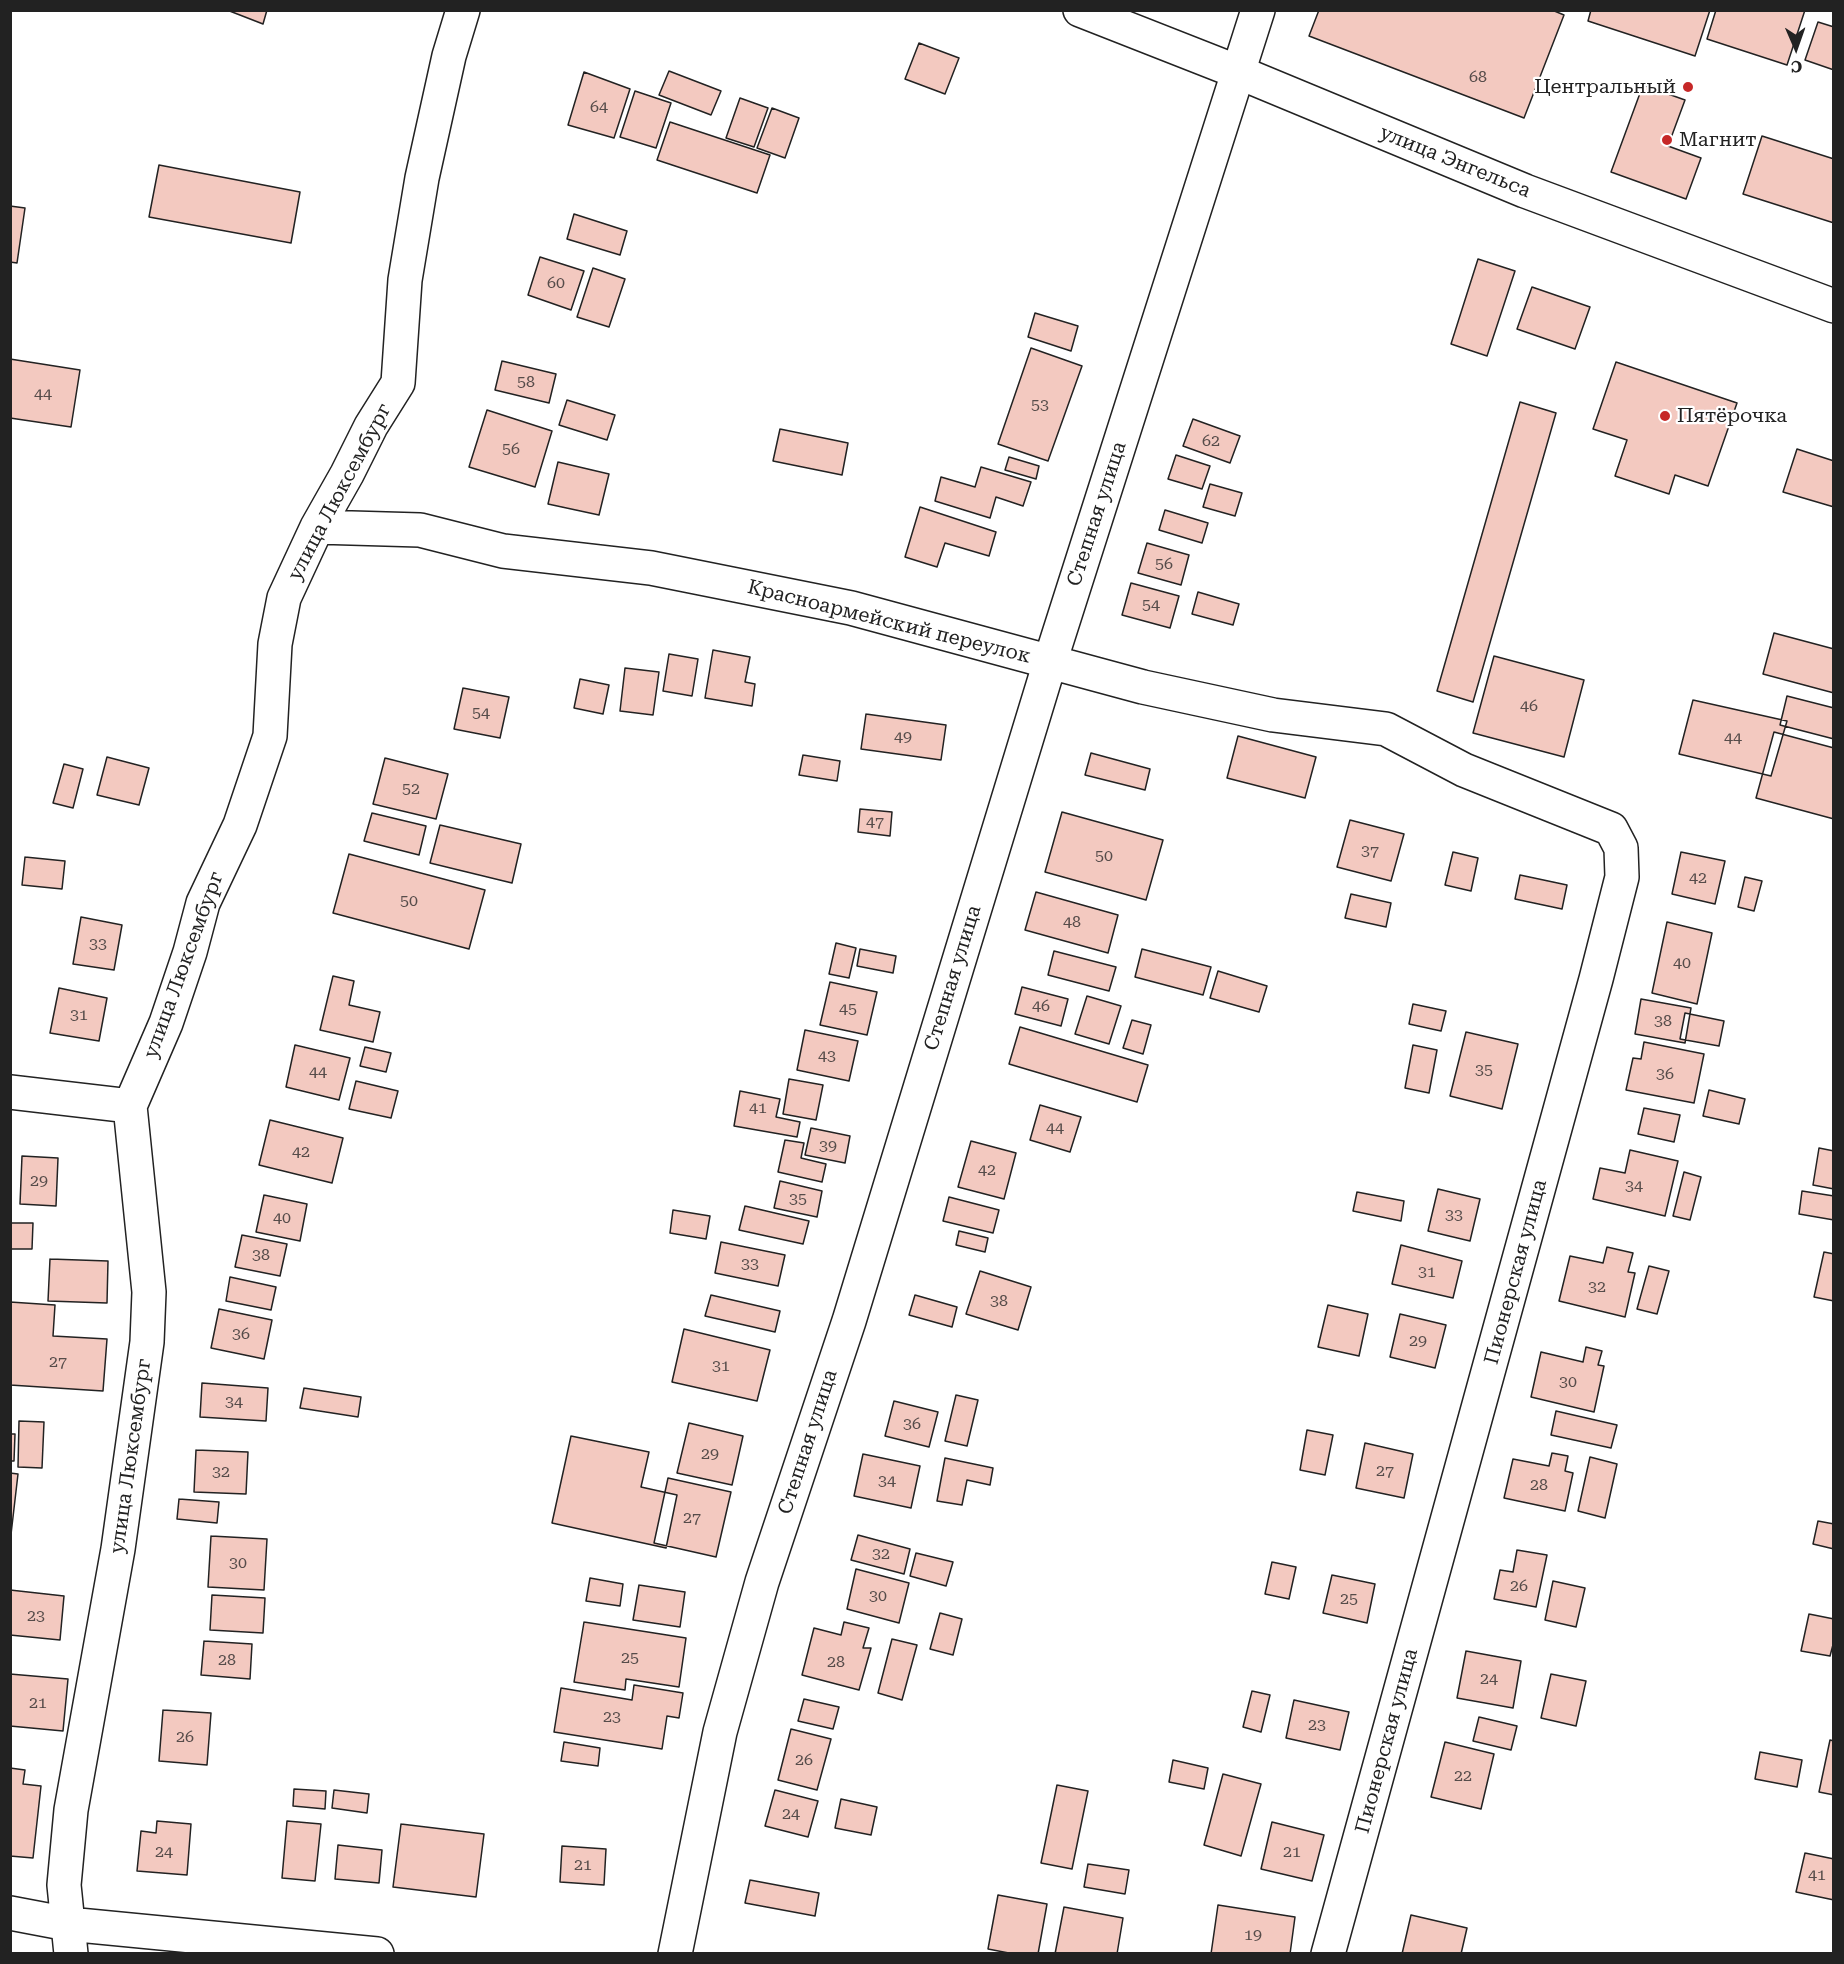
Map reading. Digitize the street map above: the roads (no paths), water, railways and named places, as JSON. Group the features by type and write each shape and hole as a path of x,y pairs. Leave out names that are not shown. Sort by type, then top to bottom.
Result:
{"street":[{"name":"улица Люксембург","path":"69,1939 64,1885 70,1810 118,1549 147,1342 149,1292 130,1106 166,1023 190,952 203,903 240,825 270,736 275,644 284,598 317,527 371,426 398,383 405,280 422,178 449,57 463,10"},
{"name":"улица Энгельса","path":"1080,10 1238,72 1525,191 1833,306"},
{"name":"Степная улица","path":"675,1953 720,1732 762,1582 849,1321 1050,662 1258,10"},
{"name":"Красноармейский переулок","path":"317,527 420,531 503,551 651,568 850,608 1143,687 1273,715 1386,729"},
{"name":"Пионерская улица","path":"1328,1953 1596,979 1622,877 1621,848 1611,829 1464,770 1386,729"},
{"path":"10,1092 130,1106"},
{"path":"10,1913 69,1939 377,1953"}],"place":[{"name":"Центральный","path":"1688,87"},
{"name":"Магнит","path":"1667,140"},
{"name":"Пятёрочка","path":"1665,416"}]}
